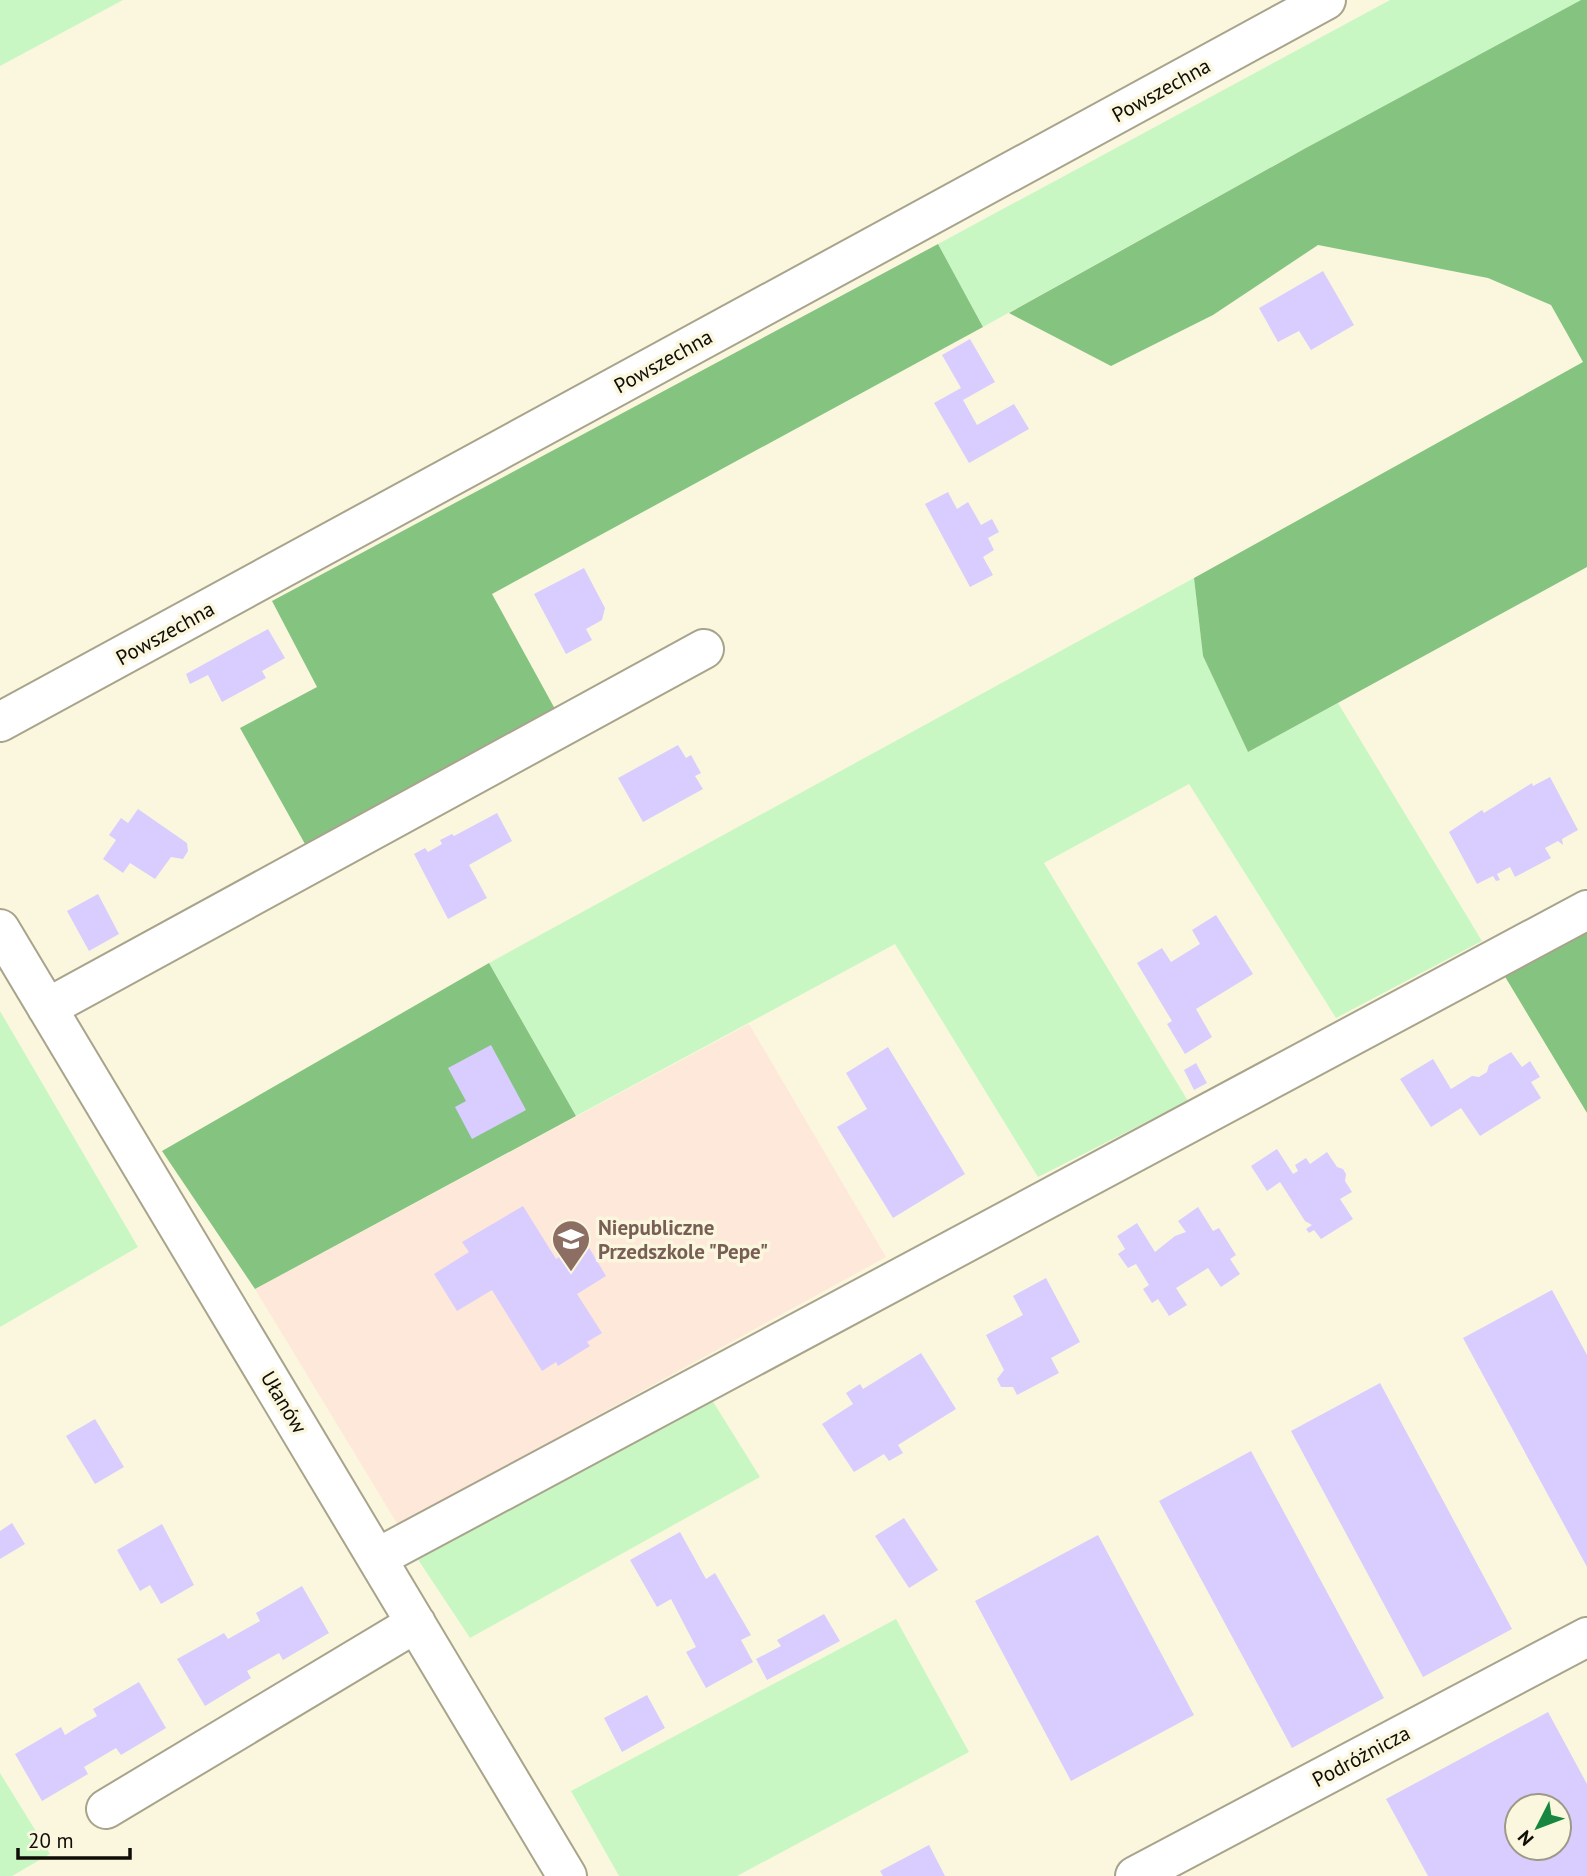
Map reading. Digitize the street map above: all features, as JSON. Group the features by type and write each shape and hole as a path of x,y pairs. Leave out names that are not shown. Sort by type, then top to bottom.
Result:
{"street":[{"name":"Powszechna","path":"0,722 1326,0"},
{"path":"47,1008 704,649"},
{"path":"377,1558 1587,910"},
{"name":"Ułanów","path":"0,929 567,1876"},
{"path":"106,1809 416,1623"},
{"name":"Podróżnicza","path":"1135,1876 1587,1637"}],"shaded area":[{"name":"Niepubliczne Przedszkole \"Pepe\"","path":"749,1024 886,1257 398,1525 255,1289"}],"green space":[{"path":"0,0 123,0 0,66"},
{"path":"1390,0 1581,0 1304,149 983,327 938,244"},
{"path":"1581,0 1587,0 1587,567 1248,752 1203,656 1194,578 1583,362 1551,305 1488,278 1318,245 1213,315 1111,366 1009,313 1304,149"},
{"path":"938,244 983,327 492,594 555,709 305,844 240,728 317,687 272,601"},
{"path":"1194,578 1203,656 1248,752 1338,703 1482,941 1336,1018 1189,784 1044,863 1188,1101 1038,1177 895,944 576,1116 489,963"},
{"path":"1587,930 1587,1113 1504,975"},
{"path":"489,963 576,1116 255,1289 162,1151"},
{"path":"0,1011 138,1247 0,1327"},
{"path":"712,1400 760,1477 470,1638 417,1558"},
{"path":"896,1619 969,1752 737,1876 619,1876 571,1791"},
{"path":"0,1773 50,1854 12,1876 0,1876"}],"building":[{"path":"1323,271 1354,325 1311,350 1299,331 1278,342 1259,308"},
{"path":"970,339 995,382 963,400 977,425 1014,404 1029,429 969,463 934,403 961,388 942,355"},
{"path":"948,492 957,509 968,502 981,525 992,519 999,532 988,538 994,550 983,557 993,575 970,587 925,504"},
{"path":"584,568 605,608 602,620 586,629 592,640 566,654 534,594"},
{"path":"268,629 285,658 262,671 266,678 222,702 208,675 190,684 186,674"},
{"path":"678,745 686,758 691,755 701,773 695,776 703,789 643,822 618,778"},
{"path":"1550,777 1578,830 1562,839 1563,845 1558,841 1545,848 1551,858 1515,877 1510,867 1497,874 1500,880 1496,881 1493,876 1477,884 1449,832 1482,810 1484,813 1532,783 1533,786"},
{"path":"138,809 187,843 188,851 183,859 171,857 155,879 130,863 123,873 103,859 116,840 109,835 121,818 128,823"},
{"path":"497,813 512,841 469,865 487,898 448,919 414,854 425,848 428,852 442,844 440,840 452,834 454,836"},
{"path":"98,894 119,934 89,951 67,911"},
{"path":"1216,915 1253,974 1196,1009 1212,1037 1185,1054 1167,1024 1172,1021 1137,963 1162,948 1171,962 1200,944 1192,930"},
{"path":"491,1045 526,1110 472,1139 455,1107 466,1101 448,1068"},
{"path":"888,1047 965,1174 893,1218 837,1127 867,1109 846,1073"},
{"path":"1511,1052 1522,1067 1530,1061 1540,1077 1531,1082 1541,1098 1480,1136 1461,1108 1431,1127 1400,1079 1433,1059 1451,1089 1472,1076 1479,1077 1487,1072 1489,1065"},
{"path":"1196,1063 1207,1083 1194,1090 1184,1070"},
{"path":"1277,1149 1293,1174 1298,1171 1295,1165 1306,1158 1310,1164 1327,1152 1337,1167 1343,1169 1346,1174 1345,1181 1352,1192 1340,1199 1353,1219 1321,1239 1314,1230 1309,1233 1306,1229 1312,1225 1305,1221 1280,1182 1267,1191 1251,1166"},
{"path":"523,1206 556,1259 585,1241 606,1276 577,1294 602,1333 587,1342 590,1346 558,1366 556,1362 542,1371 492,1290 457,1311 434,1274 469,1252 462,1242"},
{"path":"1198,1207 1213,1231 1219,1228 1236,1255 1230,1259 1240,1274 1221,1287 1208,1268 1176,1288 1187,1305 1169,1316 1158,1299 1152,1303 1143,1289 1149,1285 1136,1264 1128,1268 1118,1254 1125,1249 1117,1236 1137,1223 1155,1252 1175,1236 1186,1232 1178,1221"},
{"path":"1046,1278 1080,1342 1051,1358 1059,1373 1017,1395 1013,1387 1001,1387 997,1379 1004,1370 986,1335 1023,1315 1013,1296"},
{"path":"1552,1290 1587,1355 1587,1567 1463,1338"},
{"path":"921,1353 956,1409 898,1445 903,1453 889,1461 884,1454 854,1472 822,1424 853,1404 846,1393 860,1384 863,1389"},
{"path":"1380,1383 1512,1629 1423,1677 1291,1431"},
{"path":"95,1419 124,1467 95,1484 66,1436"},
{"path":"1251,1451 1384,1698 1292,1748 1159,1501"},
{"path":"904,1518 938,1570 909,1588 875,1536"},
{"path":"12,1523 25,1544 0,1559 0,1531"},
{"path":"162,1524 194,1585 161,1604 150,1585 140,1591 117,1550"},
{"path":"680,1532 706,1579 715,1573 751,1635 741,1640 753,1662 706,1688 686,1652 696,1647 671,1599 657,1607 630,1560"},
{"path":"1098,1535 1194,1715 1071,1781 975,1601"},
{"path":"302,1586 329,1633 283,1660 279,1653 247,1671 251,1678 205,1706 177,1659 224,1633 228,1639 260,1621 256,1613"},
{"path":"824,1614 840,1641 767,1680 756,1659 781,1646 777,1640"},
{"path":"139,1682 166,1728 121,1755 116,1748 84,1767 88,1774 42,1801 15,1754 61,1727 65,1735 97,1716 93,1709"},
{"path":"647,1695 665,1728 622,1752 604,1718"},
{"path":"1548,1712 1587,1784 1587,1876 1428,1876 1386,1799"},
{"path":"929,1845 945,1876 883,1876 880,1871"}],"place":[{"name":"Niepubliczne Przedszkole \"Pepe\"","path":"571,1273"}]}
